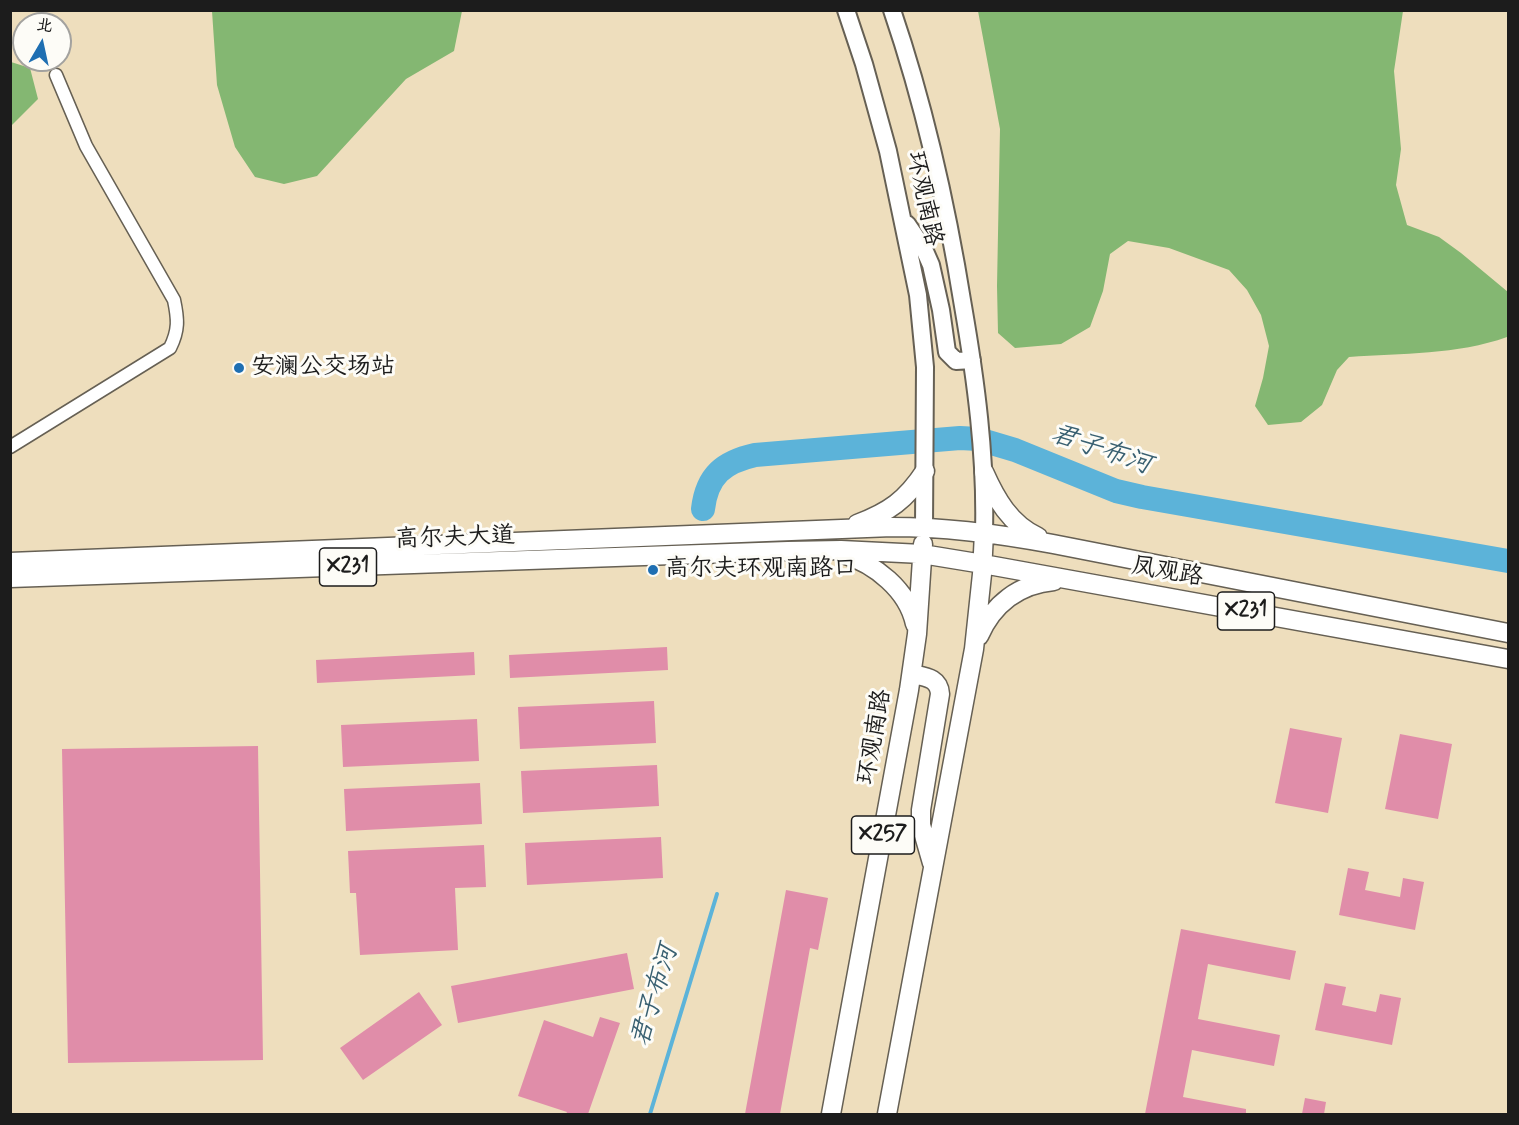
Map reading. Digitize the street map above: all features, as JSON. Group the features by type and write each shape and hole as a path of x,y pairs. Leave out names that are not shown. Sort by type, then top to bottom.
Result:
{"main road":[{"path":"826,530 851,526 891,509 905,497 925,471"},
{"path":"984,472 995,496 1009,515 1035,536 1053,544"},
{"name":"X231","path":"826,530 924,527"},
{"name":"凤观路","path":"924,527 984,532 1053,544 1509,633"},
{"name":"环观南路","path":"831,1114 912,674 924,527"},
{"name":"高尔夫大道","path":"10,562 826,530"},
{"name":"X257","path":"887,1114 974,649 984,532"},
{"path":"830,550 861,561 888,580 909,605 917,634"},
{"name":"X231","path":"830,550 922,555"},
{"name":"高尔夫大道","path":"10,578 830,550"},
{"name":"凤观路","path":"922,555 1509,659"},
{"path":"974,649 984,624 993,611 1017,591 1047,582 1079,581"},
{"path":"912,674 929,677 940,687 921,810 921,825 933,867"}],"street":[{"name":"环观南路","path":"846,10 876,106 903,219 922,330 926,403 924,527"},
{"name":"环观南路","path":"892,10 933,150 956,264 978,402 984,472"},
{"path":"10,447 170,348 176,335 178,320 174,300 86,146 56,75"},
{"path":"903,219 924,249 931,265 947,352 956,361 972,360"},
{"path":"984,472 984,532"}],"green space":[{"path":"212,10 462,11 454,51 406,79 317,176 284,184 255,177 235,147 217,85"},
{"path":"978,11 1403,11 1394,71 1401,149 1396,185 1407,225 1439,237 1508,292 1507,337 1449,350 1349,357 1337,370 1322,405 1301,422 1268,425 1255,406 1269,346 1261,315 1247,290 1229,270 1169,248 1128,241 1110,254 1103,291 1090,327 1061,344 1015,348 998,333 1000,129"},
{"path":"11,62 12,72 31,72 38,99 11,126"}],"building":[{"path":"667,647 668,670 510,678 509,655"},
{"path":"474,652 475,675 317,683 316,660"},
{"path":"654,701 656,743 520,749 518,707"},
{"path":"477,719 479,761 343,767 341,725"},
{"path":"1290,728 1342,738 1328,813 1275,803"},
{"path":"1400,734 1452,744 1438,819 1385,809"},
{"path":"258,746 263,1060 68,1063 62,749"},
{"path":"657,765 659,806 523,813 521,771"},
{"path":"480,783 482,824 346,831 344,789"},
{"path":"661,837 663,878 527,885 525,843"},
{"path":"484,845 486,887 455,888 458,950 360,955 356,893 350,893 348,851"},
{"path":"1348,868 1369,872 1365,890 1400,897 1403,878 1424,882 1415,930 1339,915"},
{"path":"786,890 828,898 818,950 810,948 780,1114 745,1114"},
{"path":"1181,929 1296,951 1290,980 1208,964 1198,1019 1280,1035 1274,1066 1192,1050 1183,1097 1246,1109 1246,1114 1145,1114"},
{"path":"627,953 634,989 458,1023 451,986"},
{"path":"1325,983 1346,987 1342,1005 1376,1012 1380,994 1401,998 1392,1045 1315,1030"},
{"path":"419,992 442,1025 363,1080 340,1048"},
{"path":"600,1017 620,1023 588,1114 566,1114 567,1112 518,1096 544,1020 593,1037"},
{"path":"1305,1098 1326,1102 1324,1114 1302,1114"}],"waterway":[{"name":"君子布河","path":"703,509 708,487 719,472 734,462 755,455 960,438 978,439 1015,450 1116,491 1142,497 1508,561"},
{"name":"君子布河","path":"650,1114 717,894"}],"place":[{"name":"安澜公交场站","path":"239,368"},
{"name":"高尔夫环观南路口","path":"653,570"}]}
